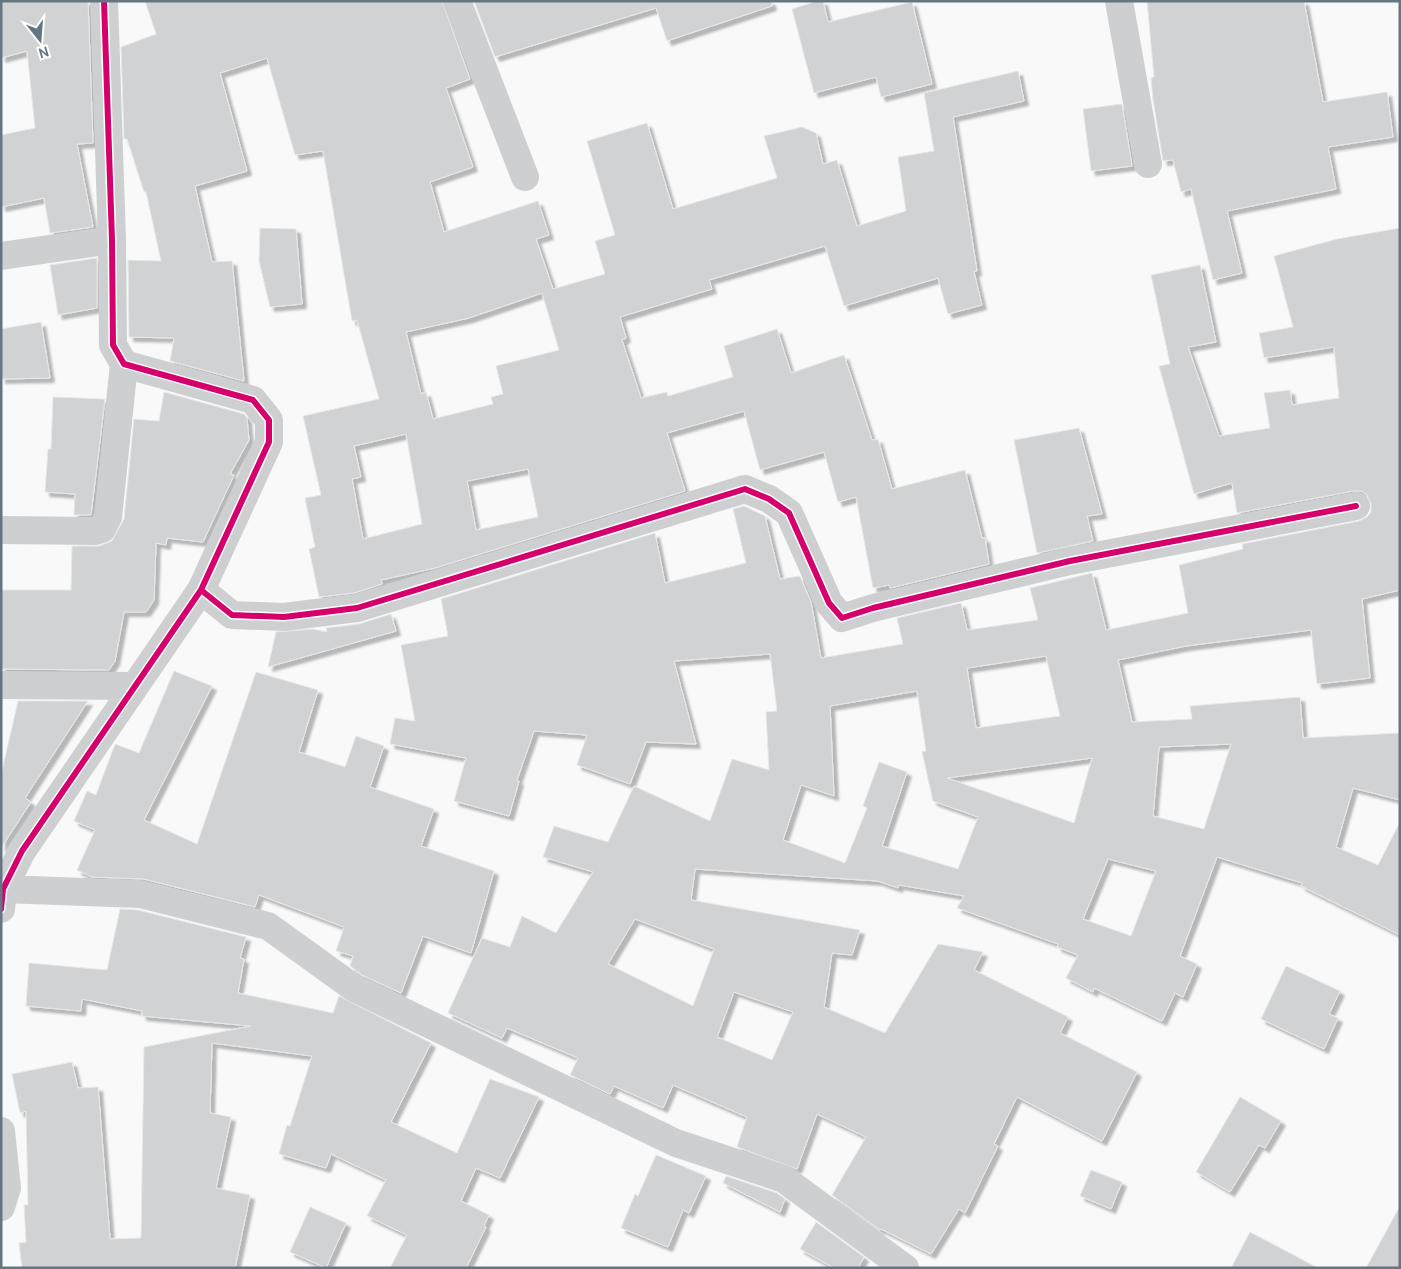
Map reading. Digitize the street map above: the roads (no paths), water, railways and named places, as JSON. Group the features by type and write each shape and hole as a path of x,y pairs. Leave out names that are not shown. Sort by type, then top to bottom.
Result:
{"street":[{"path":"1,530 96,531 102,529 108,517 124,364 113,345 112,240 104,1"},
{"path":"457,1 525,176"},
{"path":"1119,1 1148,164"},
{"path":"1,256 112,240"},
{"path":"124,364 253,400 268,420 269,442 201,590 22,851 2,899 140,894 268,926 363,993 676,1143 784,1180 905,1268"},
{"path":"201,590 232,615 284,618 357,608 745,488 769,499 789,513 829,603 842,618 873,608 1070,561 1356,506"},
{"path":"1,685 135,686"},
{"path":"1,1131 7,1188 1,1207"}]}
